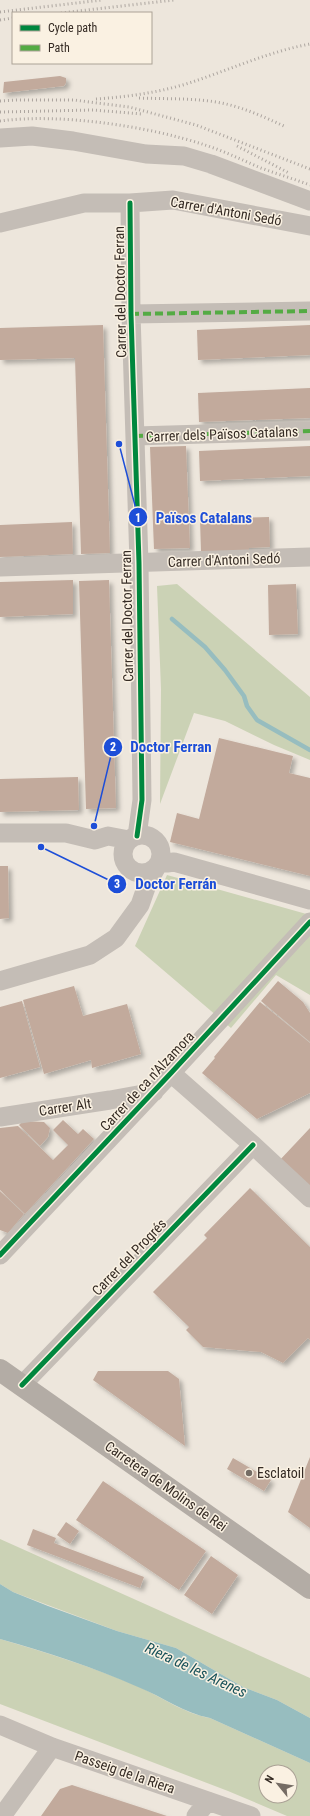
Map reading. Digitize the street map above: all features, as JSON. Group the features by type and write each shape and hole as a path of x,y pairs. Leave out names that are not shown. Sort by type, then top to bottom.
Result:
{"main road":[{"name":"Carretera de Molins de Rei","path":"0,1370 310,1588"}],"street":[{"path":"0,138 32,136 73,141 146,154 184,156 212,164 310,202"},
{"name":"Carrer d'Antoni Sedó","path":"0,223 84,203 130,203 173,200 310,226"},
{"name":"Carrer del Doctor Ferran","path":"130,203 131,314 139,563 142,800 135,842"},
{"path":"131,314 310,312"},
{"name":"Carrer dels Països Catalans","path":"135,436 310,431"},
{"name":"Carrer d'Antoni Sedó","path":"0,568 310,557"},
{"path":"0,833 66,833 95,840 100,845 156,840 163,861 144,894 140,905 116,938 90,954 0,981"},
{"path":"135,842 128,868 134,872 142,874 149,872 163,861"},
{"path":"163,861 310,900"},
{"path":"134,872 144,894"},
{"name":"Carrer de ca n'Alzamora","path":"0,1255 154,1092 310,922"},
{"path":"171,1073 253,1145 310,1198"},
{"name":"Carrer Alt","path":"0,1117 154,1092"},
{"name":"Carrer del Progrés","path":"22,1385 253,1145"},
{"name":"Passeig de la Riera","path":"0,1725 52,1747 251,1816"},
{"path":"2,1816 52,1747"},
{"path":"196,1816 208,1801"}],"green space":[{"path":"177,584 310,697 310,760 274,745 225,721 194,713 160,804 161,689 157,586"},
{"path":"167,875 310,915 310,995 276,975 231,1028 135,946"},
{"path":"0,1539 310,1678 310,1718 277,1700 243,1687 176,1648 117,1631 13,1592 0,1584"},
{"path":"0,1639 100,1671 143,1688 180,1708 200,1716 210,1718 310,1763 310,1816 287,1816 259,1804 298,1804 298,1764 258,1764 258,1804 0,1704"}],"water":[{"name":"Riera de les Arenes","path":"0,1584 13,1592 48,1606 117,1631 176,1648 243,1687 277,1700 310,1718 310,1763 210,1718 182,1709 147,1691 87,1666 0,1639"}],"building":[{"path":"60,76 66,78 66,83 64,86 3,93 4,82"},
{"path":"103,325 110,553 81,554 75,358 0,360 0,328"},
{"path":"310,325 310,355 198,360 197,330"},
{"path":"310,388 310,418 199,422 198,393"},
{"path":"186,446 190,548 154,549 150,447"},
{"path":"310,446 310,476 200,481 199,451"},
{"path":"269,517 270,547 249,548 249,550 201,552 200,519"},
{"path":"72,522 73,554 0,557 0,525"},
{"path":"73,580 73,614 0,617 0,582"},
{"path":"109,580 116,808 86,809 79,581"},
{"path":"296,584 298,634 269,635 268,585"},
{"path":"219,738 293,756 289,773 310,778 310,876 170,842 177,813 199,819"},
{"path":"78,777 79,810 0,812 0,779"},
{"path":"0,866 8,866 9,918 0,919"},
{"path":"278,981 303,1002 310,1013 310,1042 261,1001"},
{"path":"74,986 83,1016 127,1004 141,1054 92,1068 91,1060 44,1074 23,1000"},
{"path":"22,1001 40,1067 0,1078 0,1007"},
{"path":"260,1002 310,1043 310,1093 257,1119 202,1073"},
{"path":"63,1120 78,1134 83,1129 94,1139 25,1214 0,1190 0,1128 18,1126 53,1160 68,1145 53,1130"},
{"path":"23,1121 44,1122 50,1128 48,1137 40,1146 19,1125"},
{"path":"310,1128 310,1193 278,1162"},
{"path":"250,1188 310,1247 310,1340 308,1338 283,1363 261,1352 203,1347 186,1330 189,1327 153,1292 207,1238 204,1235"},
{"path":"0,1191 24,1214 8,1233 0,1230"},
{"path":"98,1371 168,1371 179,1379 185,1446 93,1380"},
{"path":"310,1457 310,1528 288,1512"},
{"path":"233,1458 271,1480 264,1491 227,1469"},
{"path":"103,1481 206,1551 179,1590 76,1520"},
{"path":"66,1522 79,1531 70,1544 57,1535"},
{"path":"33,1529 56,1538 54,1543 144,1577 140,1588 27,1545"},
{"path":"211,1556 238,1575 212,1614 184,1595"},
{"path":"72,1785 167,1816 41,1816 60,1789"}],"waterway":[{"path":"172,619 205,647 225,670 244,696 247,706 257,720 310,750"}],"railway":[{"path":"0,12 102,0"},
{"path":"70,12 174,0"},
{"path":"0,20 12,18"},
{"path":"96,99 164,90 186,84 278,52 310,44"},
{"path":"139,98 216,102 252,112 286,127"},
{"path":"0,101 74,100 129,107 196,125 310,169"},
{"path":"0,112 93,110 142,114"},
{"path":"0,121 23,119 76,120 157,132 212,147 261,168 310,185"},
{"path":"237,146 289,173"}],"marked path":[{"path":"131,314 310,311"},
{"path":"135,436 310,431"}],"cycle path":[{"path":"130,203 131,314 139,563 142,800 137,836"},
{"path":"0,1255 310,922"},
{"path":"22,1385 253,1145"}],"place":[{"name":"Països Catalans","path":"119,444"},
{"name":"Doctor Ferran","path":"94,826"},
{"name":"Doctor Ferrán","path":"41,847"},
{"name":"Esclatoil","path":"249,1473"}]}
